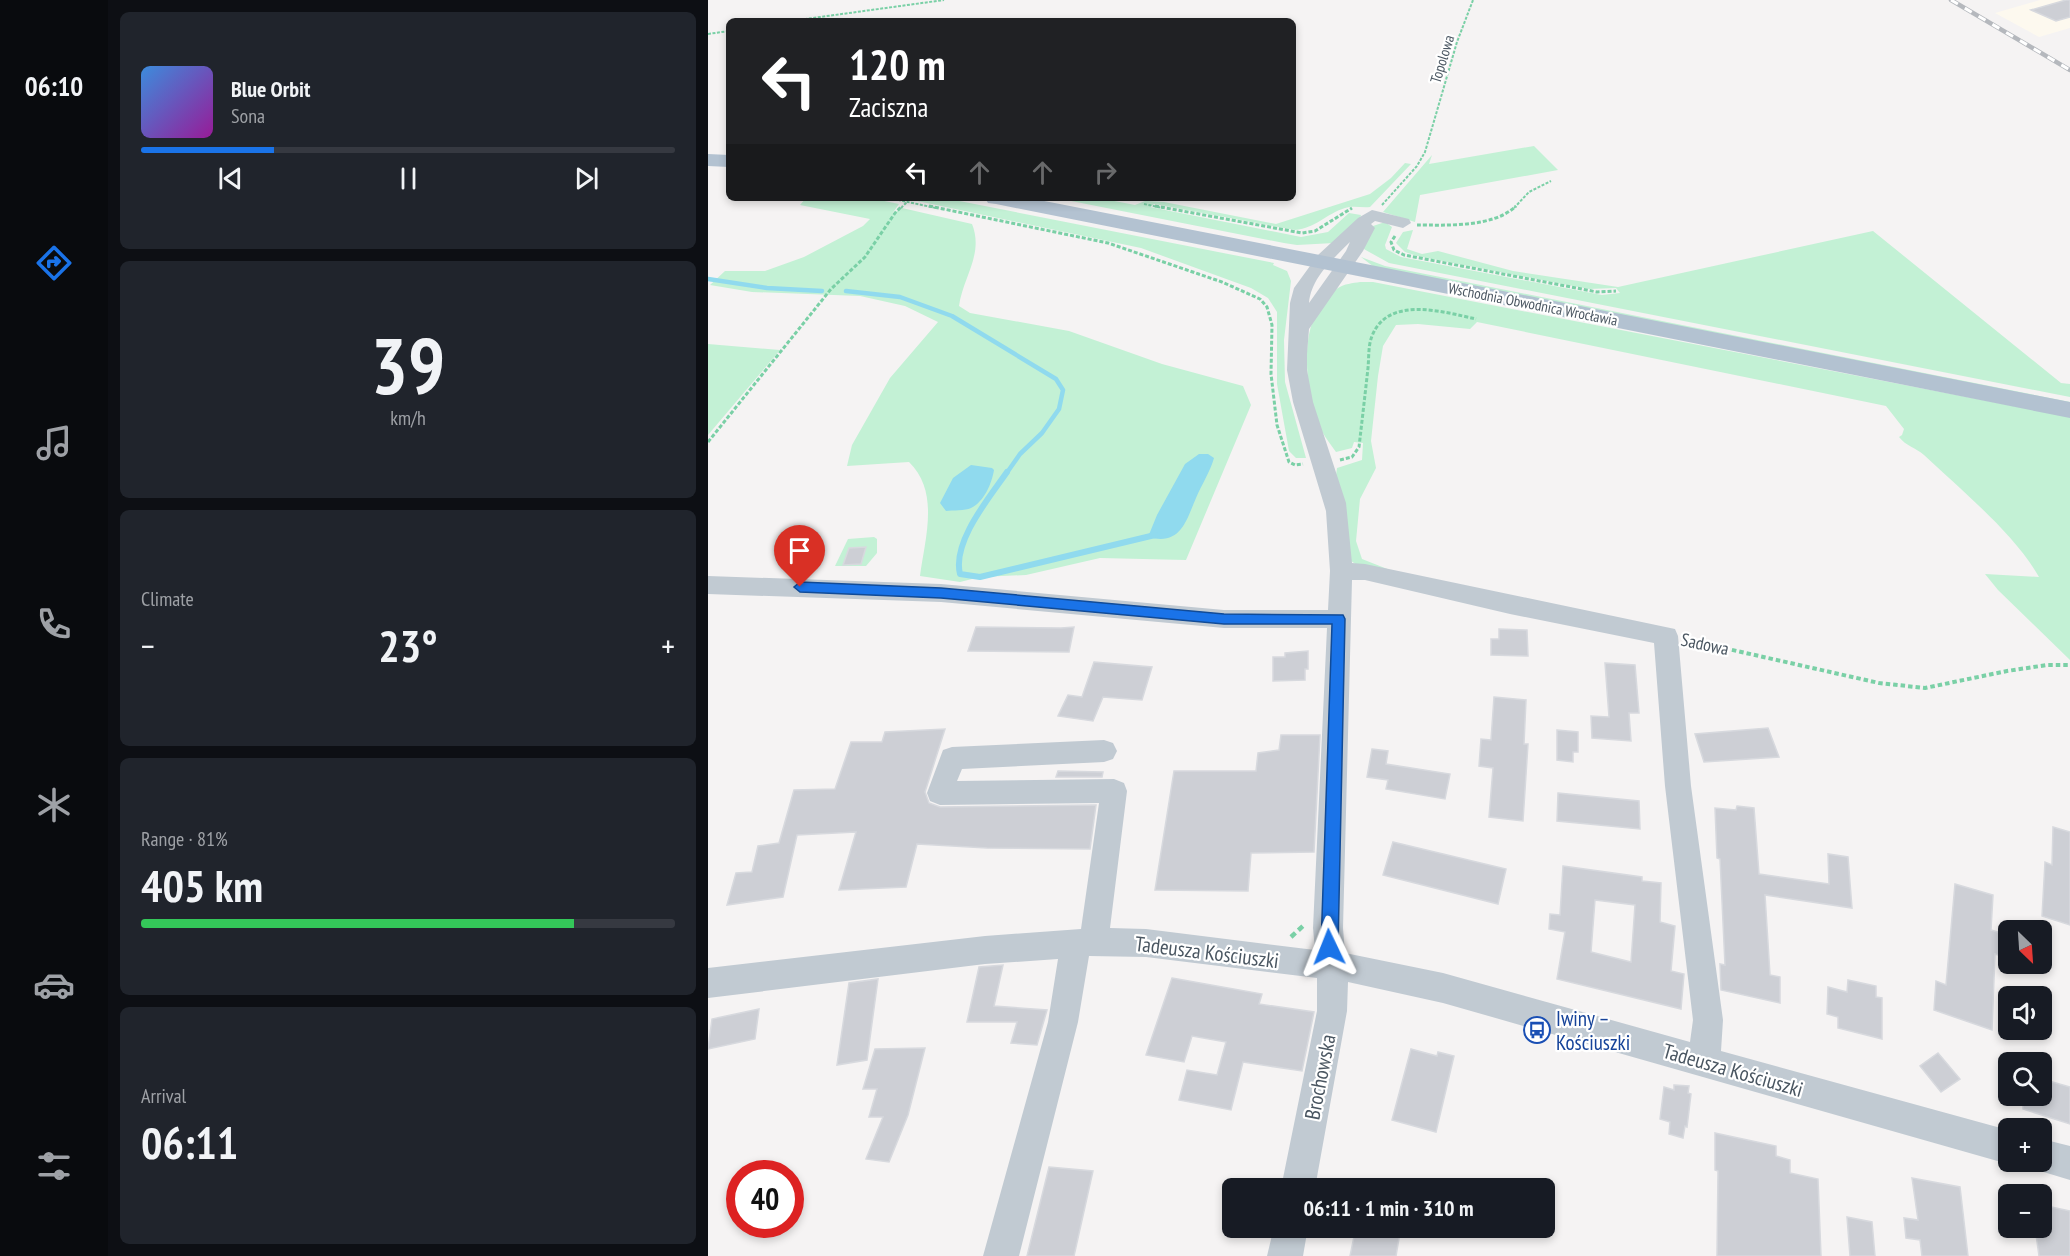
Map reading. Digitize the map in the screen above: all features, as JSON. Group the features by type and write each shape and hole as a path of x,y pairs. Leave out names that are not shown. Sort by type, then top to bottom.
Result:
{"main road":[{"path":"708,160 726,161"},
{"name":"Wschodnia Obwodnica Wrocławia","path":"1011,201 2070,410"}],"street":[{"path":"1334,264 1360,243 1372,214 1409,224"},
{"name":"Brochowska","path":"1300,1178 1332,1011 1333,988 1328,928 1341,571 1340,535 1324,462 1300,390 1297,368 1300,329 1334,264"},
{"name":"Sadowa","path":"1341,571 1365,572 1510,605 1666,636"},
{"path":"708,585 941,593 1224,619 1339,619"},
{"path":"1666,636 1678,786 1708,1020 1704,1062"},
{"path":"1001,1256 1085,942 1114,791 940,793 952,758 1104,751"},
{"name":"Tadeusza Kościuszki","path":"708,983 841,965 1085,942 1146,943 1286,962 1330,965 1389,975 1443,988 1998,1144"},
{"path":"2052,1158 2070,1163"},
{"path":"1285,1256 1289,1238"}],"path":[{"path":"812,18 944,0"},
{"name":"Topolowa","path":"1372,214 1416,166 1425,152 1457,42 1473,0"},
{"path":"708,34 726,31"},
{"path":"1409,224 1462,223 1504,214 1513,209 1534,188 1551,181"},
{"path":"902,201 1108,243 1222,282 1260,299 1267,307 1272,325 1271,374 1277,425 1282,441"},
{"path":"708,442 831,289 865,257 895,213 907,202"},
{"path":"1144,204 1291,232 1315,231 1328,220"},
{"path":"1393,240 1391,242 1394,249 1404,255 1597,292 1616,291"},
{"path":"1324,462 1352,457 1359,447 1371,338 1378,323 1389,315 1410,310 1436,311 1476,319"},
{"name":"Sadowa","path":"1666,636 1879,683 1925,688 2007,671 2047,665 2070,665"}],"shaded area":[{"path":"2040,0 2070,0 2070,28 2039,37 1995,13"}],"green space":[{"path":"1534,146 1558,170 1420,195 1415,222 1383,212 1432,155 1429,164"},
{"path":"1405,163 1411,164 1370,207 1345,208 1315,224 1295,230 1154,204 1150,207 1301,237 1328,232 1349,213 1361,215 1334,243 1297,245 1284,243 1071,201 1114,201 1135,205 1145,201 1164,202 1276,224 1370,194 1391,178"},
{"path":"803,201 884,201 899,204 892,214 902,208 972,224 976,245 959,306 970,313 1069,331 1162,364 1243,386 1251,405 1186,560 1100,558 1026,575 980,577 960,582 920,576 928,516 924,487 919,474 909,462 847,466 852,445 890,378 938,322 905,306 860,296 752,292 710,285 725,271 765,271 804,257 863,226 870,219 800,205"},
{"path":"917,201 959,201 1274,263 1273,265 1287,271 1291,281 1284,340 1285,382 1306,458 1296,458 1289,451 1277,384 1277,312 1268,298 1251,288 1141,248"},
{"path":"1385,222 1392,227 1385,245 1386,249 1401,257 1602,295 1620,293 1616,288 1589,289 1417,256 1405,252 1396,243 1403,232 1413,230 1407,249 1422,254 1438,251 1513,271 1618,287 1873,231 2061,383 2070,384 2070,397 1389,263 1362,248 1373,226"},
{"path":"1361,257 1385,266 2070,402 2070,404 1374,267"},
{"path":"1360,282 1373,282 2070,417 2070,660 1998,590 1985,574 2039,577 2029,561 2002,529 1970,498 1924,455 1899,437 1904,429 1886,406 1477,322 1470,329 1418,324 1396,325 1383,346 1371,441 1376,468 1360,499 1356,541 1362,559 1395,572 1357,565 1351,561 1336,475 1337,468 1362,460 1363,443 1354,442 1352,448 1336,452 1323,433 1312,405 1307,349 1316,314 1325,299 1340,287"},
{"path":"708,344 780,350 708,435"},
{"path":"874,537 877,539 877,553 866,566 835,566 848,539"}],"water":[{"path":"1199,454 1208,454 1214,458 1181,530 1168,538 1148,537 1157,515 1185,464"},
{"path":"971,465 994,470 987,492 971,508 946,511 940,503 953,478"}],"building":[{"path":"2070,0 2070,17 2056,21 2031,10"},
{"path":"866,547 861,564 843,565 849,548"},
{"path":"976,627 1074,627 1069,652 968,651"},
{"path":"1499,629 1527,630 1528,656 1491,655 1491,639 1499,639"},
{"path":"1308,651 1308,669 1305,669 1305,680 1273,681 1273,657 1285,657 1285,653"},
{"path":"1094,662 1152,667 1142,700 1103,697 1093,721 1058,716 1068,695 1082,697"},
{"path":"1605,663 1635,665 1639,713 1629,713 1631,741 1592,738 1591,716 1609,717"},
{"path":"1494,697 1526,700 1524,744 1528,744 1523,821 1489,817 1493,768 1479,766 1481,739 1491,740"},
{"path":"1768,728 1779,757 1704,762 1695,734"},
{"path":"945,729 925,792 929,803 940,807 1096,805 1090,849 987,848 917,844 906,887 839,890 856,832 797,835 783,897 727,905 736,873 752,872 758,846 779,843 794,790 835,789 851,742 882,742 885,732"},
{"path":"1557,730 1578,732 1578,752 1573,752 1573,762 1557,760"},
{"path":"1281,735 1320,735 1314,852 1251,853 1248,891 1155,890 1174,771 1256,771 1258,753 1279,750"},
{"path":"1372,749 1388,751 1386,764 1450,774 1445,799 1386,789 1388,780 1367,777"},
{"path":"1058,771 1103,772 1102,777 1056,777"},
{"path":"1558,793 1639,801 1640,829 1557,821"},
{"path":"1737,806 1754,808 1759,874 1829,884 1828,854 1848,857 1852,908 1765,895 1770,975 1780,977 1780,1003 1721,990 1720,964 1725,965 1715,808 1736,810"},
{"path":"2053,827 2070,832 2070,925 2042,916 2045,862 2052,865"},
{"path":"1393,842 1506,869 1498,904 1383,875"},
{"path":"1563,866 1642,877 1642,881 1661,883 1660,922 1675,926 1671,971 1684,974 1681,1009 1557,979 1565,932 1549,929 1550,914 1560,915","holes":["1595,900 1635,905 1631,962 1591,952"]},
{"path":"1955,884 1993,895 1991,930 1998,932 1998,955 1995,954 1992,1030 1934,1010 1936,981 1946,985"},
{"path":"1003,965 994,1006 1047,1010 1037,1045 1011,1043 1017,1022 967,1022 979,967"},
{"path":"1172,978 1262,994 1259,1004 1314,1012 1302,1071 1243,1062 1231,1110 1179,1100 1187,1070 1217,1075 1226,1042 1192,1036 1184,1062 1146,1055"},
{"path":"878,979 867,1060 837,1065 849,983"},
{"path":"1848,980 1876,986 1876,997 1882,998 1882,1039 1838,1028 1838,1017 1827,1014 1828,987 1847,992"},
{"path":"759,1009 755,1039 708,1049 712,1019"},
{"path":"925,1048 908,1115 889,1162 866,1159 883,1117 869,1117 877,1089 863,1089 875,1049"},
{"path":"1411,1049 1437,1056 1438,1052 1454,1056 1436,1132 1392,1120"},
{"path":"1938,1053 1960,1079 1941,1092 1920,1066"},
{"path":"2052,1082 2070,1087 2070,1124 2023,1109 2023,1106 2052,1106"},
{"path":"1674,1085 1689,1086 1688,1093 1691,1094 1687,1127 1685,1126 1683,1138 1669,1134 1670,1122 1660,1119 1664,1087 1674,1090"},
{"path":"1715,1133 1776,1146 1776,1156 1790,1160 1790,1173 1818,1179 1821,1256 1717,1256 1718,1171 1715,1170"},
{"path":"1049,1167 1093,1171 1074,1256 1027,1256"},
{"path":"1912,1178 1960,1187 1968,1256 1922,1256 1920,1240 1906,1238 1904,1218 1918,1220"},
{"path":"2052,1207 2070,1211 2070,1256 2039,1256 2037,1238 2052,1238"},
{"path":"1847,1217 1872,1222 1875,1256 1850,1256"},
{"path":"1354,1238 1399,1238 1396,1256 1350,1256"}],"waterway":[{"path":"708,279 767,288 822,291"},
{"path":"846,291 900,297 952,316 1056,379 1063,390 1059,409 1042,433 1020,454 1006,474"},
{"path":"1007,472 982,507 961,548 960,574 980,577 1155,535"}],"railway":[{"path":"1951,0 2070,70"}],"place":[{"name":"Iwiny – Kościuszki","path":"1537,1030"}],"route":[{"path":"800,587 941,593 1224,619 1339,619 1329,947"}]}
